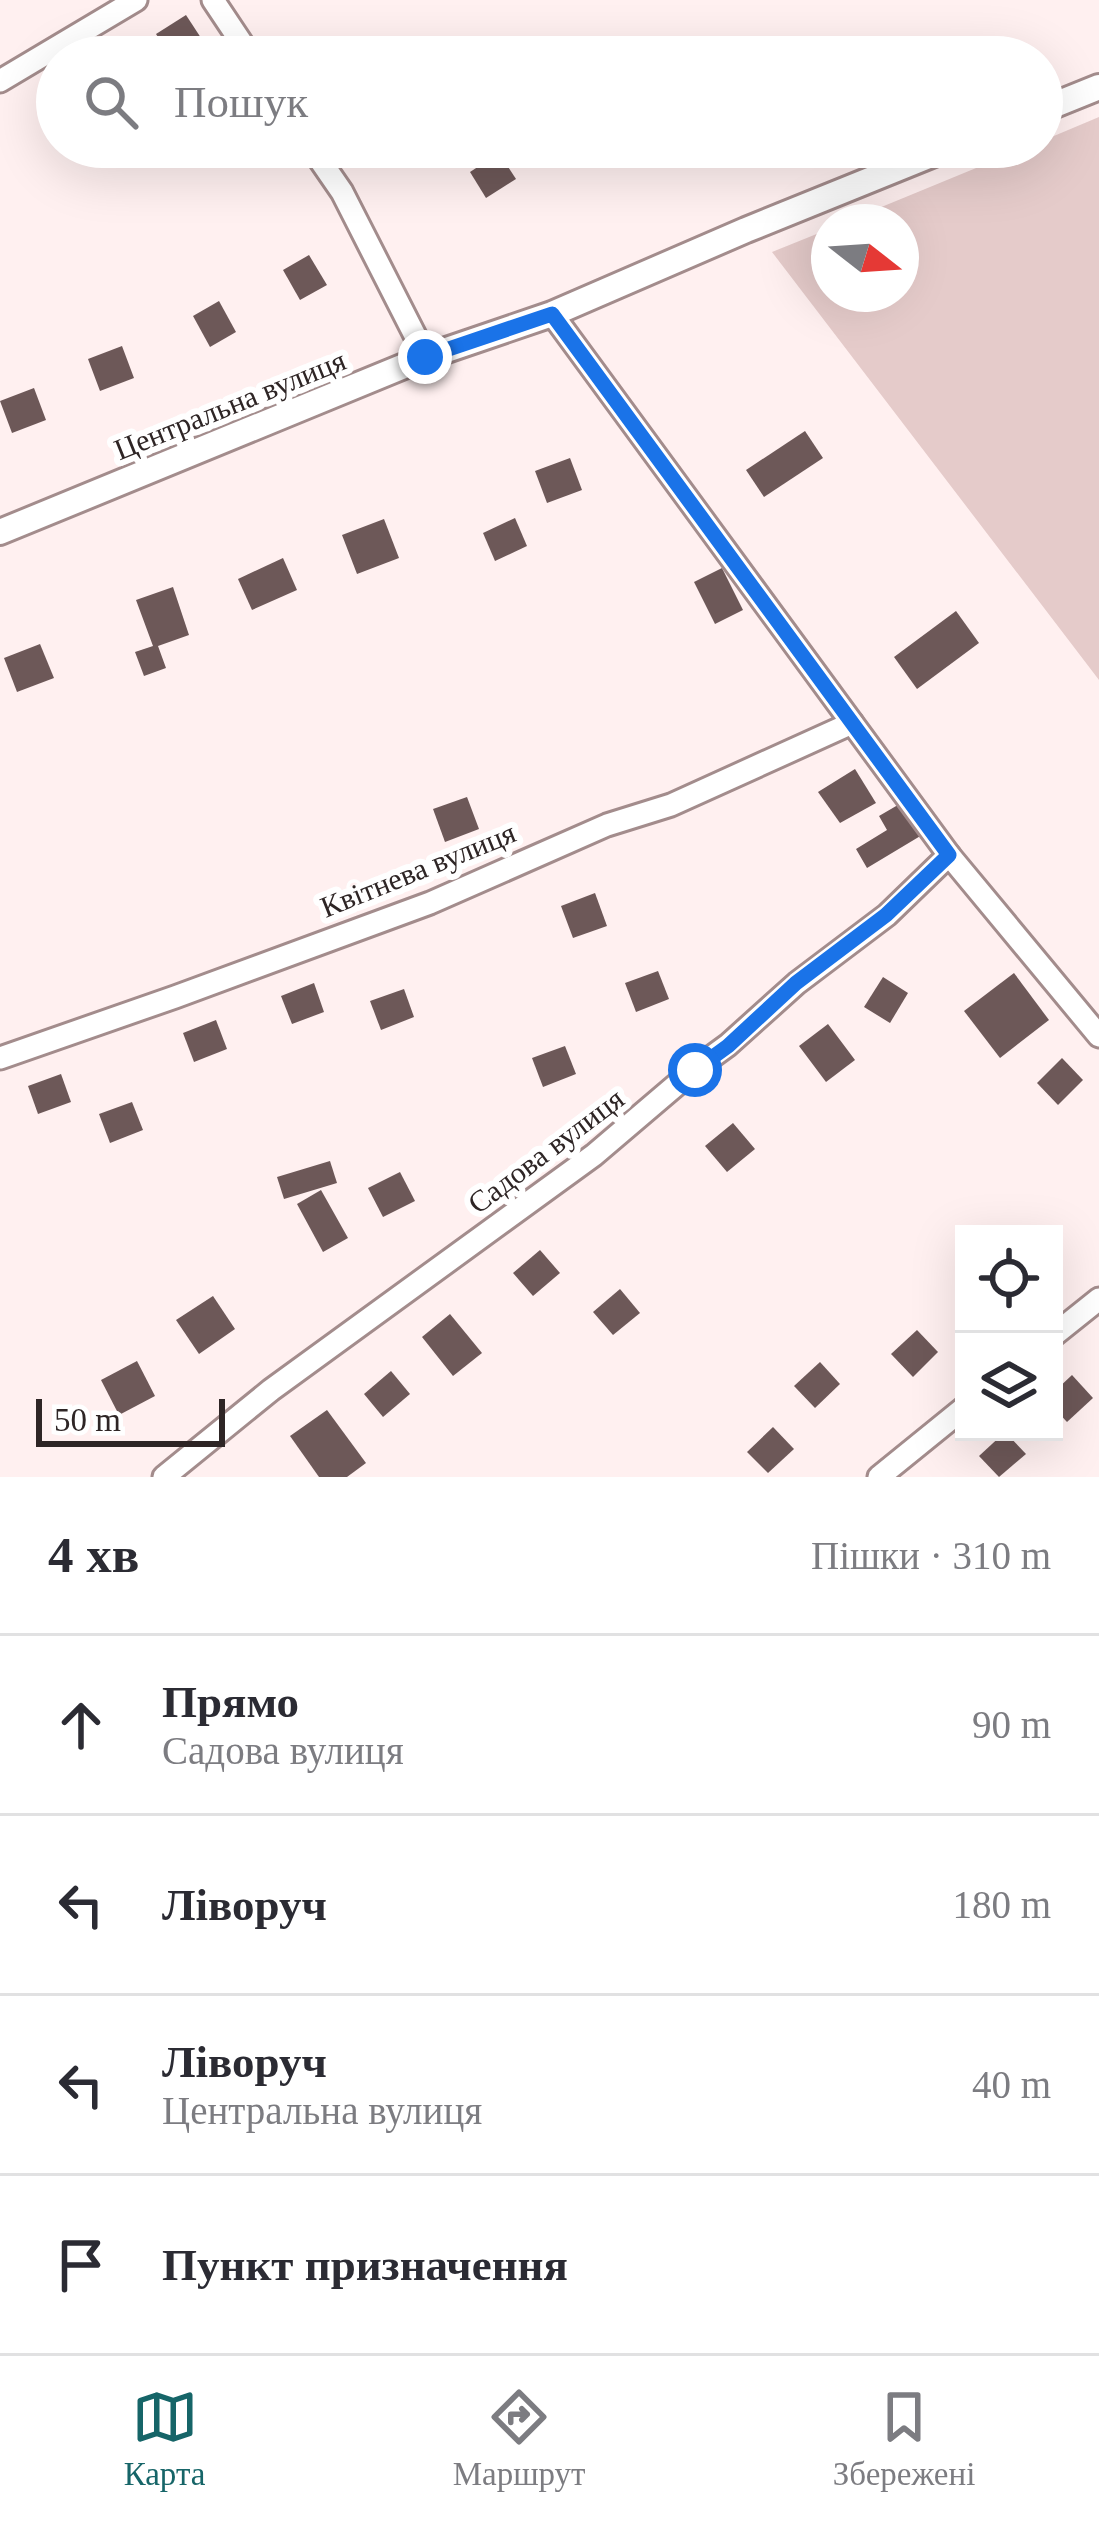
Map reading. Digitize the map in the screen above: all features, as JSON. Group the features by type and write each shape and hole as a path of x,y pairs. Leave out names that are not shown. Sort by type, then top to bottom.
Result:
{"street":[{"path":"76,36 136,0"},
{"path":"213,0 237,36"},
{"path":"0,81 36,60"},
{"path":"1063,102 1099,87"},
{"path":"325,168 425,357"},
{"name":"Центральна вулиця","path":"0,532 425,357 552,314 899,168"},
{"path":"552,314 949,855 1099,1036"},
{"name":"Квітнева вулиця","path":"0,1058 430,903 607,825 671,805 852,723"},
{"name":"Садова вулиця","path":"164,1477 272,1390 594,1155 728,1046 796,983 886,915 949,855"},
{"path":"1056,1333 1099,1299"},
{"path":"879,1477 955,1415"}],"shaded area":[{"path":"1099,117 1099,680 818,312 919,312 919,204 889,204 976,168 1063,168 1063,132"},
{"path":"811,236 811,303 772,252"}],"building":[{"path":"186,15 200,36 157,36"},
{"path":"509,168 516,179 486,198 470,172"},
{"path":"309,255 327,285 300,300 283,270"},
{"path":"219,301 236,332 210,347 193,316"},
{"path":"122,346 134,378 100,391 88,359"},
{"path":"34,388 46,420 12,433 0,401"},
{"path":"805,431 823,458 764,497 746,470"},
{"path":"570,458 582,490 547,503 535,471"},
{"path":"515,518 527,546 495,561 483,533"},
{"path":"384,519 399,558 357,574 342,535"},
{"path":"283,558 297,590 252,610 238,579"},
{"path":"722,568 743,610 715,624 694,582"},
{"path":"173,587 189,635 158,646 166,668 144,676 135,652 153,646 136,600"},
{"path":"956,611 979,643 917,689 894,657"},
{"path":"40,644 54,678 17,692 4,658"},
{"path":"855,769 876,803 840,823 818,792"},
{"path":"467,797 479,829 445,842 433,809"},
{"path":"903,802 922,835 867,868 856,849 887,830 879,816"},
{"path":"595,893 607,926 573,938 561,906"},
{"path":"658,971 669,999 636,1012 625,983"},
{"path":"1014,973 1049,1020 1000,1058 964,1011"},
{"path":"883,977 908,993 890,1023 864,1007"},
{"path":"314,983 324,1012 292,1024 281,996"},
{"path":"404,989 414,1017 381,1030 370,1001"},
{"path":"216,1020 227,1049 194,1062 183,1033"},
{"path":"828,1024 855,1060 826,1082 799,1046"},
{"path":"565,1046 576,1074 543,1087 532,1058"},
{"path":"1062,1058 1083,1080 1058,1105 1037,1083"},
{"path":"61,1074 71,1102 38,1114 28,1086"},
{"path":"132,1102 143,1130 110,1143 99,1114"},
{"path":"733,1123 755,1149 727,1172 705,1146"},
{"path":"330,1161 337,1183 284,1199 277,1177"},
{"path":"400,1172 415,1201 383,1217 368,1188"},
{"path":"321,1190 348,1238 323,1252 297,1204"},
{"path":"540,1250 560,1273 533,1296 513,1273"},
{"path":"620,1289 640,1313 613,1335 593,1312"},
{"path":"213,1296 235,1329 199,1354 176,1320"},
{"path":"450,1314 482,1353 453,1376 422,1337"},
{"path":"917,1330 938,1352 913,1377 891,1354"},
{"path":"137,1361 155,1396 119,1415 101,1380"},
{"path":"820,1362 840,1384 815,1408 794,1386"},
{"path":"391,1371 410,1394 383,1417 364,1394"},
{"path":"1072,1375 1093,1398 1067,1422 1063,1418 1063,1384"},
{"path":"327,1410 366,1463 347,1477 319,1477 290,1436"},
{"path":"773,1427 794,1449 768,1473 747,1452"},
{"path":"995,1441 1014,1441 1026,1454 999,1477 979,1456"}],"route":[{"path":"425,357 552,314 949,855 886,915 796,983 695,1070"}]}
